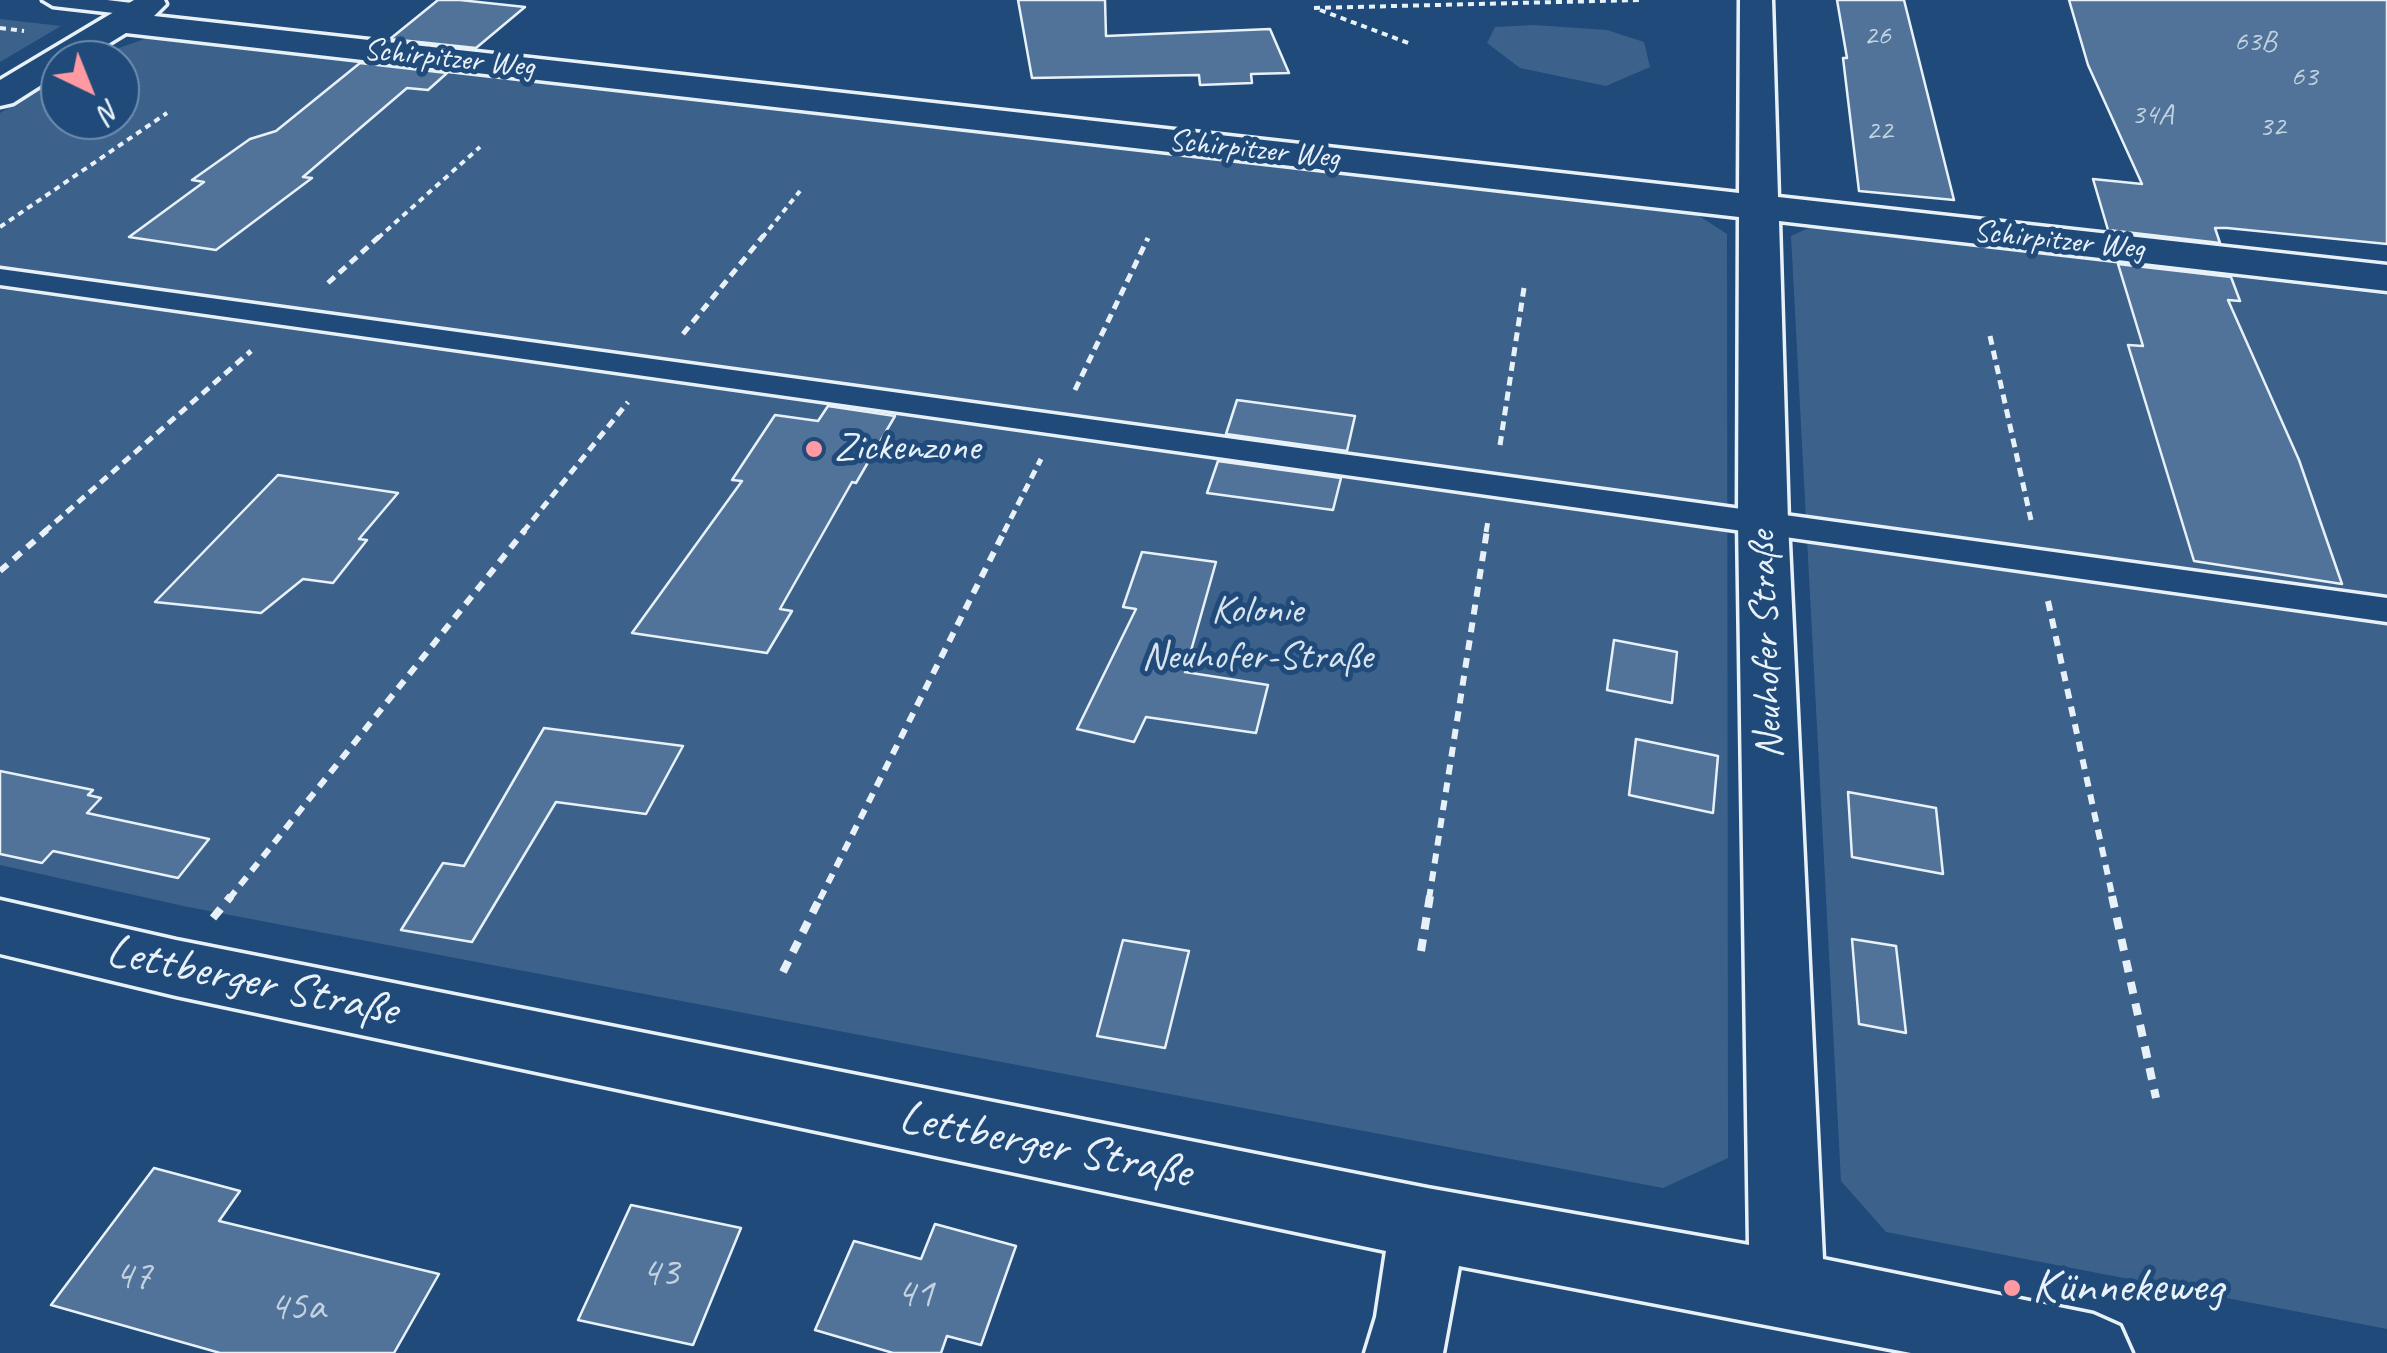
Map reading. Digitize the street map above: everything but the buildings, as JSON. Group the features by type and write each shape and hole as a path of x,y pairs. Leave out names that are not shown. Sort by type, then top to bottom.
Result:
{"street":[{"name":"Neuhofer Straße","path":"1756,0 1763,522 1786,1289"},
{"path":"0,95 139,11"},
{"name":"Schirpitzer Weg","path":"139,11 1757,207 2387,278"},
{"name":"Lettberger Straße","path":"0,927 214,976 1426,1224 1786,1289 2092,1353"},
{"path":"1404,1353 1414,1317 1426,1224"}],"lane":[{"path":"53,0 139,11"},
{"path":"0,277 2387,610"}],"path":[{"path":"1411,44 1314,8 1640,0"},
{"path":"0,227 167,113"},
{"path":"0,571 480,147"},
{"path":"212,919 800,191"},
{"path":"783,972 1059,424 1148,238"},
{"path":"1421,951 1524,288"},
{"path":"1990,336 2156,1098"}],"green space":[{"path":"0,19 61,26 0,62"},
{"path":"1534,25 1607,30 1644,42 1650,67 1606,86 1520,68 1487,43 1495,27"},
{"name":"Kolonie Neuhofer-Straße","path":"150,37 1696,214 1727,234 1728,1158 1663,1188 188,907 0,865 0,113 40,88 40,140 140,140 140,41"},
{"path":"1811,227 2387,295 2387,1329 1886,1232 1841,1181 1791,236"}],"place":[{"name":"Zickenzone","path":"814,449"},
{"name":"Künnekeweg","path":"2012,1288"}]}
